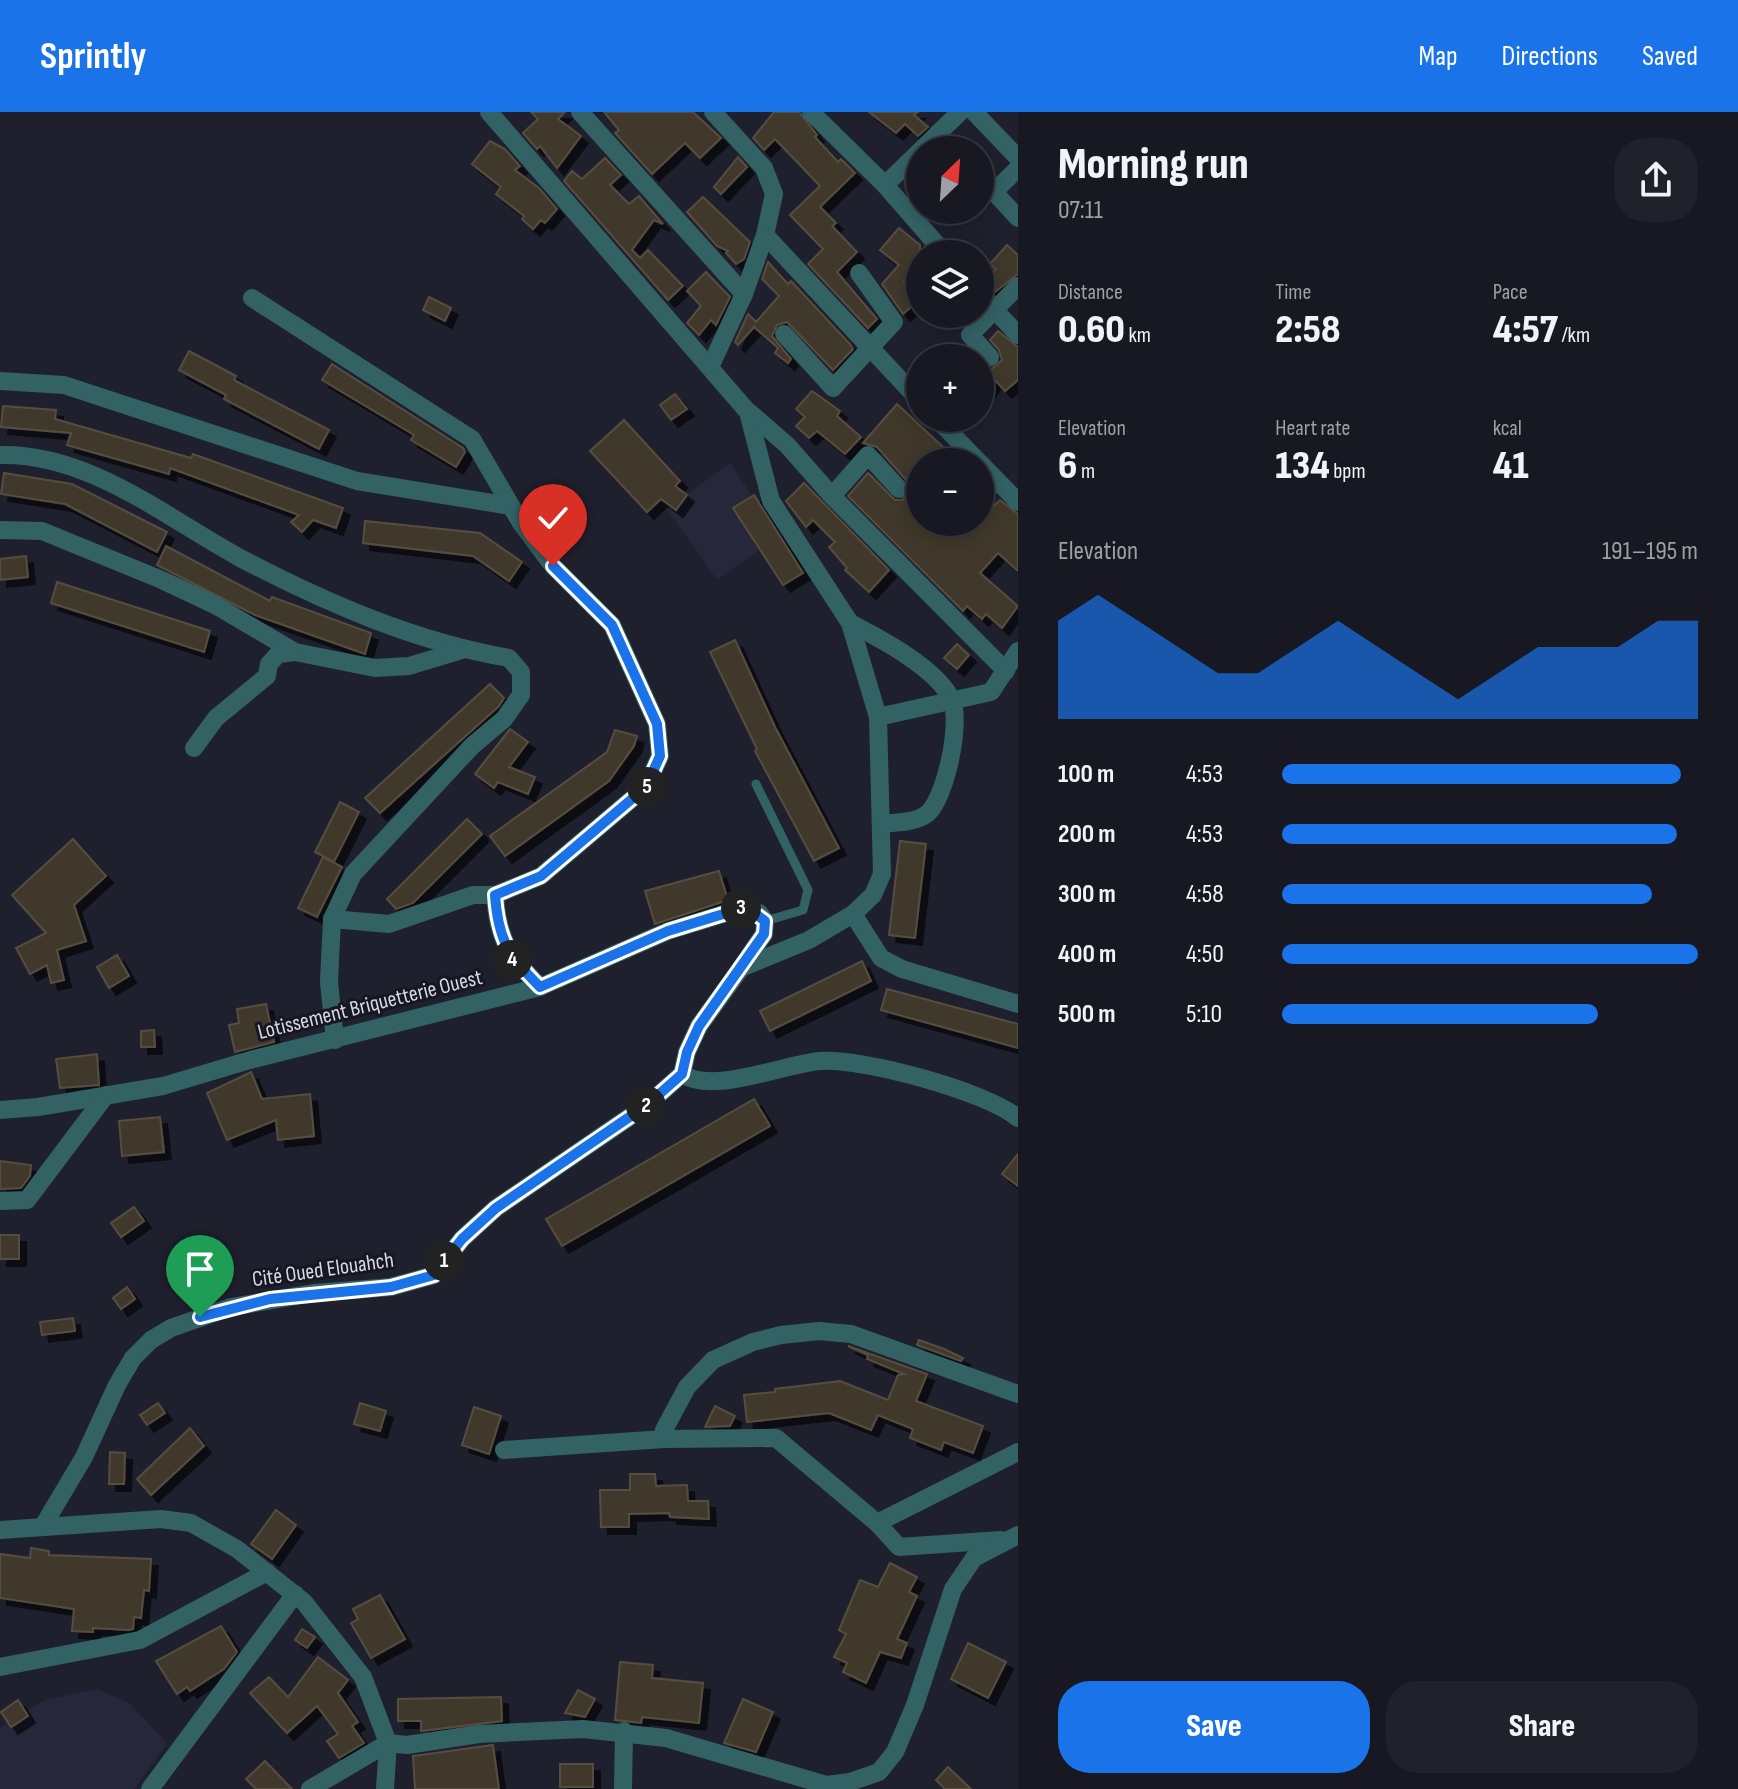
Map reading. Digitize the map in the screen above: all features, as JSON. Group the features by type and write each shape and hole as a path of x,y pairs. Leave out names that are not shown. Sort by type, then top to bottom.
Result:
{"street":[{"path":"489,112 748,412 787,445 832,496 1006,671"},
{"path":"580,112 744,294"},
{"path":"710,367 744,294 765,235 774,194 764,168 713,112"},
{"path":"811,112 885,185 933,240"},
{"path":"935,136 960,112"},
{"path":"974,112 1018,158"},
{"path":"885,185 906,164"},
{"path":"1018,168 994,192 1018,218"},
{"path":"765,235 906,387"},
{"path":"784,334 833,388 894,322 859,273"},
{"path":"1018,286 994,309 1018,335"},
{"path":"252,298 472,439 511,506 553,566 612,625 657,724 660,756 646,787 541,876 495,895 473,895 389,924 332,919"},
{"path":"976,328 970,335 978,344"},
{"path":"0,381 64,385 357,481 511,506"},
{"path":"741,968 809,940 853,914 873,895 882,874 879,726 850,623 771,501 748,412"},
{"path":"949,432 965,448"},
{"path":"0,455 31,454 100,477 244,560 399,630 462,650 509,658 521,672 521,695 504,719 472,746 353,874 332,919 329,982 335,1040"},
{"path":"832,496 868,455 899,489"},
{"path":"994,478 1018,502"},
{"path":"0,530 42,531 134,569 215,605 295,652"},
{"path":"850,623 894,646 939,683 952,701 956,738 936,801 928,814 912,820 881,824"},
{"path":"194,748 216,718 267,676 269,664 278,654 295,652 375,668 409,666 462,650"},
{"path":"879,726 952,701 991,692 1018,651"},
{"path":"495,895 497,920 509,957 540,987"},
{"name":"Lotissement Briquetterie Ouest","path":"0,1110 163,1086 540,987 668,931 746,907 765,921"},
{"path":"853,914 881,958 902,969 1018,1004"},
{"path":"765,921 764,934 699,1026 687,1052 682,1074 691,1080 729,1078 819,1061 881,1066 1016,1113"},
{"name":"Cité Oued Elouahch","path":"43,1526 84,1457 117,1385 133,1358 151,1340 200,1317 270,1299 391,1287 434,1275 462,1239 496,1208 647,1105 682,1074"},
{"path":"0,1201 27,1200 106,1095"},
{"path":"664,1439 664,1430 687,1387 713,1360 753,1342 781,1335 819,1331 851,1334 1018,1394"},
{"path":"504,1450 664,1439 776,1438 877,1523 899,1547 1011,1537"},
{"path":"877,1523 1018,1452"},
{"path":"0,1530 161,1519 191,1523 237,1549 295,1594 363,1677 388,1743 385,1789"},
{"path":"310,1789 388,1743 407,1745 479,1734 544,1730 624,1731 712,1750 826,1785 850,1782 879,1772 895,1752 915,1705 953,1589 974,1558 1011,1537"},
{"path":"0,1667 140,1640 267,1572"},
{"path":"150,1789 295,1594"},
{"path":"623,1789 624,1731"}],"lane":[{"path":"756,784 808,890 803,910 765,921"}],"shaded area":[{"path":"730,463 779,536 717,580 667,509"},
{"path":"97,1689 129,1703 167,1743 134,1789 0,1789 0,1728 45,1700"}],"building":[{"path":"531,112 565,112 558,119 581,136 557,168 540,146 537,149 523,133 538,119"},
{"path":"604,112 693,112 721,138 700,158 685,143 652,174 615,133 619,130"},
{"path":"774,112 799,112 817,135 815,137 838,162 841,159 855,173 820,207 836,223 832,226 857,252 837,272 877,319 868,328 808,264 823,249 790,215 820,186 775,139 764,150 753,138"},
{"path":"869,112 918,112 914,115 928,127 918,136 905,124 896,133"},
{"path":"490,141 505,149 520,166 515,170 539,188 557,209 545,223 541,220 533,229 522,219 524,216 496,194 501,187 472,164"},
{"path":"738,157 747,167 721,194 714,187"},
{"path":"605,158 621,175 610,185 629,204 639,196 663,224 654,220 632,250 640,258 648,250 683,286 668,300 564,181 572,171 582,179"},
{"path":"703,197 750,242 744,259 736,264 726,253 728,251 717,246 687,212"},
{"path":"899,228 914,240 906,240 906,311 903,314 882,284 899,265 880,250"},
{"path":"1007,245 1018,255 1018,274 995,292 996,269 994,260"},
{"path":"768,262 788,284 791,281 850,344 853,349 833,370 787,322 777,325 772,336 791,359 788,363 775,353 778,348 754,327 738,345 735,342 748,314 756,322 779,296 762,279"},
{"path":"706,272 730,297 716,325 711,320 699,335 687,323 701,306 687,291"},
{"path":"429,297 451,308 445,321 423,310"},
{"path":"998,331 1018,347 1018,380 1005,391 994,381 994,367 1002,360 999,350 990,340"},
{"path":"189,351 236,376 234,380 329,430 319,449 224,399 226,395 179,370"},
{"path":"332,364 463,448 465,452 456,467 411,440 414,435 322,380"},
{"path":"812,391 840,411 837,416 861,437 845,454 817,431 809,438 796,426 805,417 796,409"},
{"path":"675,394 687,409 671,420 660,405"},
{"path":"897,404 906,412 906,432 927,432 944,448 906,448 906,480 877,447 863,443"},
{"path":"3,406 56,410 55,419 191,458 193,454 343,508 336,528 313,520 302,532 291,522 299,515 170,468 169,474 67,445 71,433 1,427"},
{"path":"624,420 680,481 675,486 687,495 676,510 661,499 647,512 590,451"},
{"path":"4,473 72,484 167,532 157,552 65,504 1,494"},
{"path":"868,473 895,500 906,496 906,536 994,536 994,506 1000,500 1018,514 1018,571 998,553 980,573 1018,606 1002,628 986,614 982,619 967,606 963,611 848,496"},
{"path":"804,483 889,570 869,592 845,570 847,568 829,547 835,542 813,520 806,527 786,501"},
{"path":"754,495 803,573 783,585 733,508"},
{"path":"365,521 480,533 522,562 509,581 473,556 363,543"},
{"path":"166,546 270,601 272,597 371,633 365,654 255,615 157,565"},
{"path":"26,556 28,577 0,580 0,559"},
{"path":"57,582 210,631 204,652 51,603"},
{"path":"735,640 775,727 839,848 814,861 755,751 757,749 710,652"},
{"path":"957,644 969,655 957,669 944,658"},
{"path":"490,684 504,698 499,706 380,813 365,798"},
{"path":"510,729 528,742 509,767 535,777 528,794 498,782 494,788 475,774"},
{"path":"615,730 637,736 634,746 609,781 505,856 490,836 607,752"},
{"path":"340,802 359,812 334,862 315,852"},
{"path":"467,819 482,834 413,903 396,909 387,899"},
{"path":"73,839 106,876 74,905 86,941 57,950 64,980 51,983 47,965 30,974 16,948 46,933 12,895"},
{"path":"900,841 926,844 915,938 889,935"},
{"path":"323,857 342,867 317,917 298,908"},
{"path":"719,871 728,900 655,924 645,891"},
{"path":"117,955 129,976 109,988 97,967"},
{"path":"862,961 871,981 770,1031 760,1011"},
{"path":"887,989 1018,1024 1018,1048 881,1010"},
{"path":"266,1004 274,1042 235,1052 229,1025 239,1023 237,1009"},
{"path":"154,1030 155,1047 141,1047 141,1031"},
{"path":"97,1054 99,1085 60,1088 56,1059"},
{"path":"251,1072 262,1099 310,1094 314,1136 278,1140 276,1120 227,1140 207,1093"},
{"path":"754,1099 770,1126 562,1246 546,1219"},
{"path":"160,1117 164,1152 122,1156 119,1121"},
{"path":"1018,1154 1018,1186 1002,1174"},
{"path":"0,1161 31,1165 30,1176 21,1188 0,1189"},
{"path":"134,1207 144,1221 121,1237 111,1223"},
{"path":"0,1235 19,1235 19,1259 0,1259"},
{"path":"127,1287 135,1299 121,1309 113,1298"},
{"path":"73,1318 75,1331 42,1335 40,1322"},
{"path":"919,1340 963,1358 961,1361 917,1345"},
{"path":"848,1346 927,1374 916,1401 983,1426 973,1453 944,1442 941,1450 910,1438 913,1429 878,1415 871,1430 829,1413 747,1422 744,1395 775,1392 775,1389 840,1381 888,1400 898,1375 904,1374 867,1359 868,1355"},
{"path":"158,1403 165,1413 147,1425 140,1415"},
{"path":"360,1403 386,1411 380,1431 354,1424"},
{"path":"715,1406 735,1416 730,1426 705,1427"},
{"path":"474,1407 501,1416 489,1454 462,1445"},
{"path":"190,1428 204,1446 151,1495 137,1479"},
{"path":"110,1452 125,1453 124,1484 109,1484"},
{"path":"630,1474 655,1474 656,1486 687,1485 688,1501 708,1501 709,1519 670,1517 669,1513 629,1514 629,1527 601,1527 600,1490 630,1490"},
{"path":"276,1510 296,1525 272,1559 251,1544"},
{"path":"31,1548 49,1551 49,1555 151,1559 149,1591 144,1590 141,1618 134,1617 133,1629 129,1630 93,1628 93,1632 72,1631 74,1609 0,1598 0,1554 30,1558"},
{"path":"890,1563 917,1577 909,1592 917,1596 897,1639 907,1643 901,1658 880,1652 866,1683 843,1672 847,1663 834,1657 846,1634 839,1630 860,1580 878,1587"},
{"path":"380,1595 405,1639 371,1658 351,1623 358,1619 353,1609"},
{"path":"221,1626 237,1652 224,1669 190,1691 187,1687 177,1694 156,1661"},
{"path":"302,1629 315,1637 307,1648 295,1640"},
{"path":"968,1643 1006,1662 988,1698 951,1679"},
{"path":"318,1657 348,1680 338,1693 358,1722 352,1726 364,1743 339,1758 327,1741 338,1734 317,1706 287,1733 250,1693 269,1677 288,1697"},
{"path":"620,1662 653,1665 652,1678 703,1683 699,1723 642,1717 641,1723 615,1720"},
{"path":"578,1690 595,1699 585,1717 565,1713"},
{"path":"501,1697 502,1721 421,1731 421,1721 398,1721 398,1699"},
{"path":"743,1699 773,1712 756,1752 724,1743"},
{"path":"18,1700 28,1716 11,1727 1,1712"},
{"path":"493,1745 499,1789 415,1789 413,1756"},
{"path":"265,1761 292,1789 256,1789 246,1779"},
{"path":"560,1764 593,1764 593,1787 560,1787"},
{"path":"948,1767 971,1789 945,1789 936,1780"}],"route":[{"path":"200,1317 270,1299 391,1287 434,1275 462,1239 496,1208 647,1105 682,1074 687,1052 699,1026 764,934 765,921 759,913 746,907 668,931 540,987 509,957 497,920 495,895 541,876 646,787 660,756 657,724 612,625 553,566"}]}
